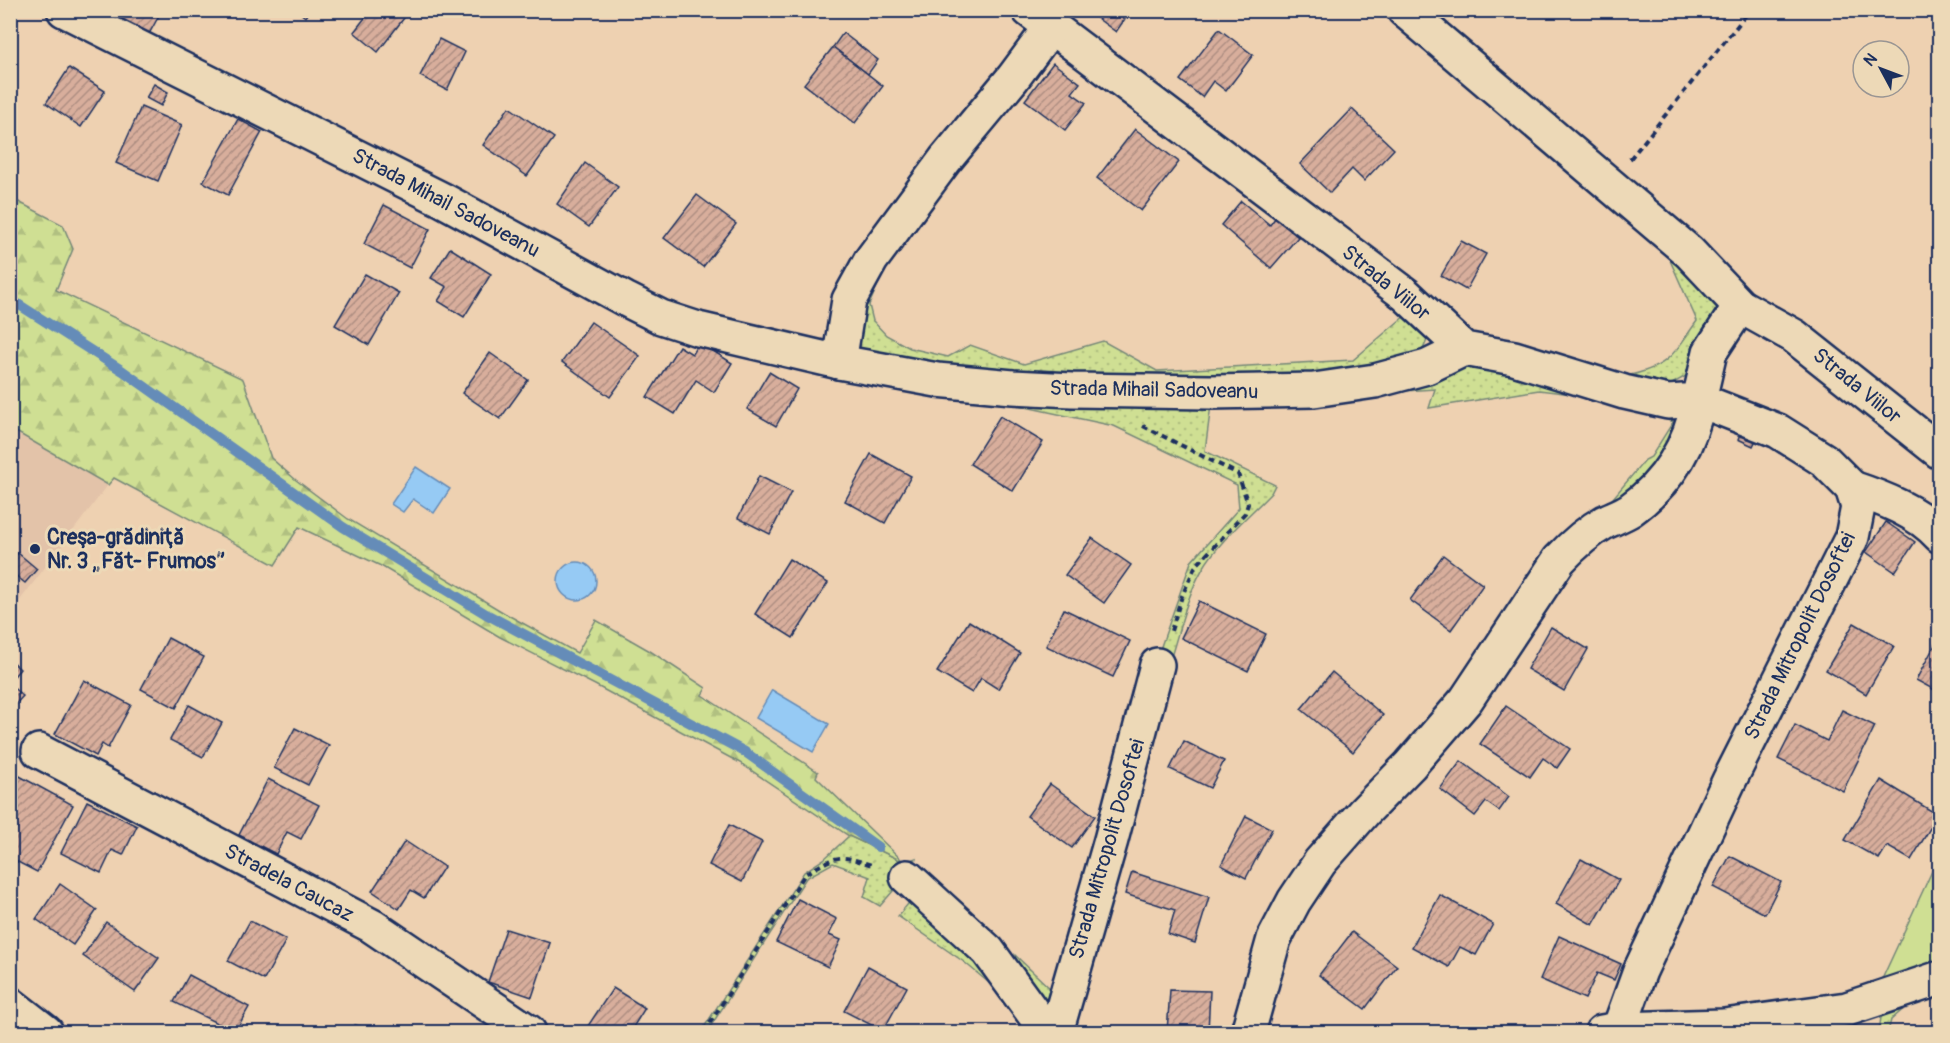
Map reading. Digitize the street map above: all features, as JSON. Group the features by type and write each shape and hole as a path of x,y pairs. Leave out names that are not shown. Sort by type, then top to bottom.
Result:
{"street":[{"name":"Strada Mihail Sadoveanu","path":"64,10 443,200 661,317 698,329 840,362 937,380 1013,387 1210,392 1314,390 1375,381 1427,366 1464,350"},
{"name":"Strada Viilor","path":"1404,10 1689,252 1740,306 1794,336 1940,452"},
{"path":"840,362 849,300 872,260 945,160 1013,78 1040,19"},
{"name":"Strada Viilor","path":"1040,19 1405,294 1464,350"},
{"path":"1248,1032 1274,939 1294,901 1320,862 1410,765 1466,700 1567,551 1605,522 1628,511 1657,488 1680,458 1690,436 1710,352 1740,306"},
{"path":"1464,350 1514,358 1635,395 1668,402 1699,400 1778,431 1824,460 1852,488 1892,502 1934,530 1940,537"},
{"name":"Strada Mitropolit Dosoftei","path":"1611,1031 1729,781 1852,537 1858,507 1852,488"},
{"name":"Strada Mitropolit Dosoftei","path":"1056,1032 1111,840 1157,665"},
{"name":"Stradela Caucaz","path":"39,751 372,926 530,1032"},
{"path":"907,877 988,951 1047,1032"},
{"path":"1611,1031 1724,1026 1847,1009 1940,978"},
{"path":"10,1004 46,1032"}],"path":[{"path":"1610,184 1750,10"},
{"path":"1138,423 1238,474 1248,504 1245,513 1195,567 1157,665"},
{"path":"704,1032 805,874 831,859 844,856 907,877"}],"shaded area":[{"name":"Creşa-grădiniţă Nr. 3 „Făt- Frumos”","path":"11,429 108,485 11,612"}],"green space":[{"path":"11,198 63,225 73,249 56,290 243,379 271,458 348,519 506,614 577,653 596,620 650,651 706,688 702,695 818,772 816,777 904,862 849,836 740,763 500,637 381,566 299,527 275,565 114,478 108,485 11,429"},
{"path":"891,254 869,305 873,321 886,335 910,348 948,357 970,345 1024,364 1103,341 1157,371 1353,360 1406,315 1428,338 1412,363 1285,384 954,374 856,352 856,310"},
{"path":"1669,258 1721,300 1719,317 1686,376 1665,388 1626,376 1652,369 1661,364 1675,351 1697,321"},
{"path":"1466,365 1554,381 1663,407 1680,419 1640,491 1603,510 1645,460 1651,457 1673,422 1597,397 1539,390 1429,408 1435,389 1372,393"},
{"path":"951,391 1211,405 1205,451 1275,485 1271,493 1217,549 1202,570 1188,601 1171,657 1159,652 1191,562 1239,508 1237,485 1114,426"},
{"path":"849,836 904,862 916,858 913,868 880,906 864,897 870,877 833,863 806,878 707,1032 701,1032 804,872 824,859"},
{"path":"1939,856 1939,964 1865,989 1883,977"},
{"path":"912,899 985,969 1007,998 964,962 898,916"},
{"path":"1015,955 1055,993 1052,1019 1017,974"},
{"path":"1916,998 1891,1020 1888,1032 1879,1032 1882,1010"}],"water":[{"path":"416,467 450,489 434,513 413,499 403,512 391,504"},
{"path":"577,562 591,567 596,581 591,595 577,600 563,595 558,581 563,567"},
{"path":"772,690 829,724 813,752 756,718"}],"building":[{"path":"105,10 162,10 149,34"},
{"path":"297,10 310,10 305,17"},
{"path":"371,10 403,10 407,14 378,52 354,32"},
{"path":"1086,10 1131,10 1116,32"},
{"path":"1219,29 1253,55 1226,91 1213,81 1202,97 1180,80"},
{"path":"843,33 878,60 868,74 833,47"},
{"path":"439,39 465,52 447,90 420,76"},
{"path":"833,47 883,86 855,123 804,84"},
{"path":"1053,63 1080,83 1072,93 1086,103 1065,130 1025,100"},
{"path":"69,68 105,91 81,127 46,103"},
{"path":"154,84 168,92 161,106 146,98"},
{"path":"141,107 182,125 158,181 116,163"},
{"path":"509,107 554,138 527,176 483,145"},
{"path":"1352,109 1394,149 1364,181 1352,169 1330,193 1300,164"},
{"path":"238,119 262,132 228,195 203,182"},
{"path":"1135,129 1179,162 1141,211 1097,178"},
{"path":"585,163 618,187 589,227 557,204"},
{"path":"697,195 736,224 703,267 664,238"},
{"path":"1241,201 1270,225 1275,218 1298,237 1271,268 1221,225"},
{"path":"384,205 430,229 410,268 364,244"},
{"path":"1461,241 1486,254 1466,290 1441,276"},
{"path":"450,248 491,274 464,317 438,301 447,287 431,278"},
{"path":"365,274 399,293 369,345 335,325"},
{"path":"591,322 640,356 610,397 562,362"},
{"path":"699,342 732,363 714,392 696,380 675,414 647,397 679,346 692,354"},
{"path":"490,353 528,380 500,419 462,393"},
{"path":"769,372 797,389 776,426 747,409"},
{"path":"1000,416 1043,442 1013,491 970,464"},
{"path":"1741,431 1757,438 1753,446 1738,439"},
{"path":"871,454 911,476 885,523 845,501"},
{"path":"759,476 791,492 770,534 738,518"},
{"path":"1886,522 1915,542 1895,572 1866,552"},
{"path":"1092,538 1131,565 1104,603 1065,575"},
{"path":"18,553 37,569 25,583 10,571 10,562"},
{"path":"1443,555 1483,585 1451,630 1410,600"},
{"path":"789,559 828,583 793,638 755,614"},
{"path":"1199,601 1266,634 1248,671 1181,638"},
{"path":"1064,609 1130,641 1113,677 1046,646"},
{"path":"969,621 1020,653 998,689 981,678 972,693 937,672"},
{"path":"1854,623 1894,646 1866,694 1826,670"},
{"path":"1551,627 1588,649 1564,691 1527,669"},
{"path":"168,638 204,657 176,708 141,689"},
{"path":"1937,641 1940,643 1940,693 1916,680"},
{"path":"10,660 20,669 10,681"},
{"path":"1332,672 1383,715 1353,752 1301,709"},
{"path":"84,680 131,705 108,748 102,744 96,756 55,734"},
{"path":"10,685 23,696 10,710"},
{"path":"189,705 222,723 203,757 170,740"},
{"path":"1506,706 1570,749 1557,768 1543,758 1530,777 1480,744"},
{"path":"1842,710 1875,726 1843,791 1778,759 1795,725 1827,741"},
{"path":"295,728 329,745 308,785 274,768"},
{"path":"1184,741 1224,761 1210,788 1170,769"},
{"path":"1461,761 1509,797 1499,811 1486,802 1475,816 1440,789"},
{"path":"14,773 73,805 37,872 10,858 10,779"},
{"path":"268,779 319,805 301,839 287,832 276,854 239,835"},
{"path":"1881,780 1938,815 1911,860 1887,846 1879,859 1845,840"},
{"path":"1050,784 1095,816 1072,848 1027,816"},
{"path":"87,801 137,826 123,855 112,850 101,873 61,853"},
{"path":"1246,816 1272,829 1246,878 1221,865"},
{"path":"729,825 762,842 742,882 709,865"},
{"path":"405,841 444,867 424,898 411,890 399,909 372,891"},
{"path":"1730,856 1781,882 1765,914 1713,887"},
{"path":"1581,859 1619,880 1593,925 1556,904"},
{"path":"1132,872 1209,897 1195,943 1168,934 1175,910 1125,894"},
{"path":"60,884 97,910 73,945 36,919"},
{"path":"1440,895 1493,924 1476,955 1460,947 1449,967 1412,947"},
{"path":"798,899 837,919 829,935 841,940 828,967 776,942"},
{"path":"250,921 286,940 264,980 228,961"},
{"path":"106,922 159,958 135,992 83,956"},
{"path":"506,929 550,943 532,997 488,982"},
{"path":"1352,932 1397,966 1365,1009 1319,975"},
{"path":"1559,936 1621,964 1614,980 1597,973 1585,999 1540,979"},
{"path":"868,966 907,987 883,1031 844,1011"},
{"path":"189,975 249,1007 235,1032 174,1002"},
{"path":"613,988 645,1008 630,1032 584,1032"},
{"path":"1170,990 1210,991 1208,1032 1167,1032"},
{"path":"355,1025 383,1032 353,1032"}],"waterway":[{"path":"10,299 123,371 343,527 486,614 745,752 878,847"}],"place":[{"name":"Creşa-grădiniţă Nr. 3 „Făt- Frumos”","path":"35,549"}]}
